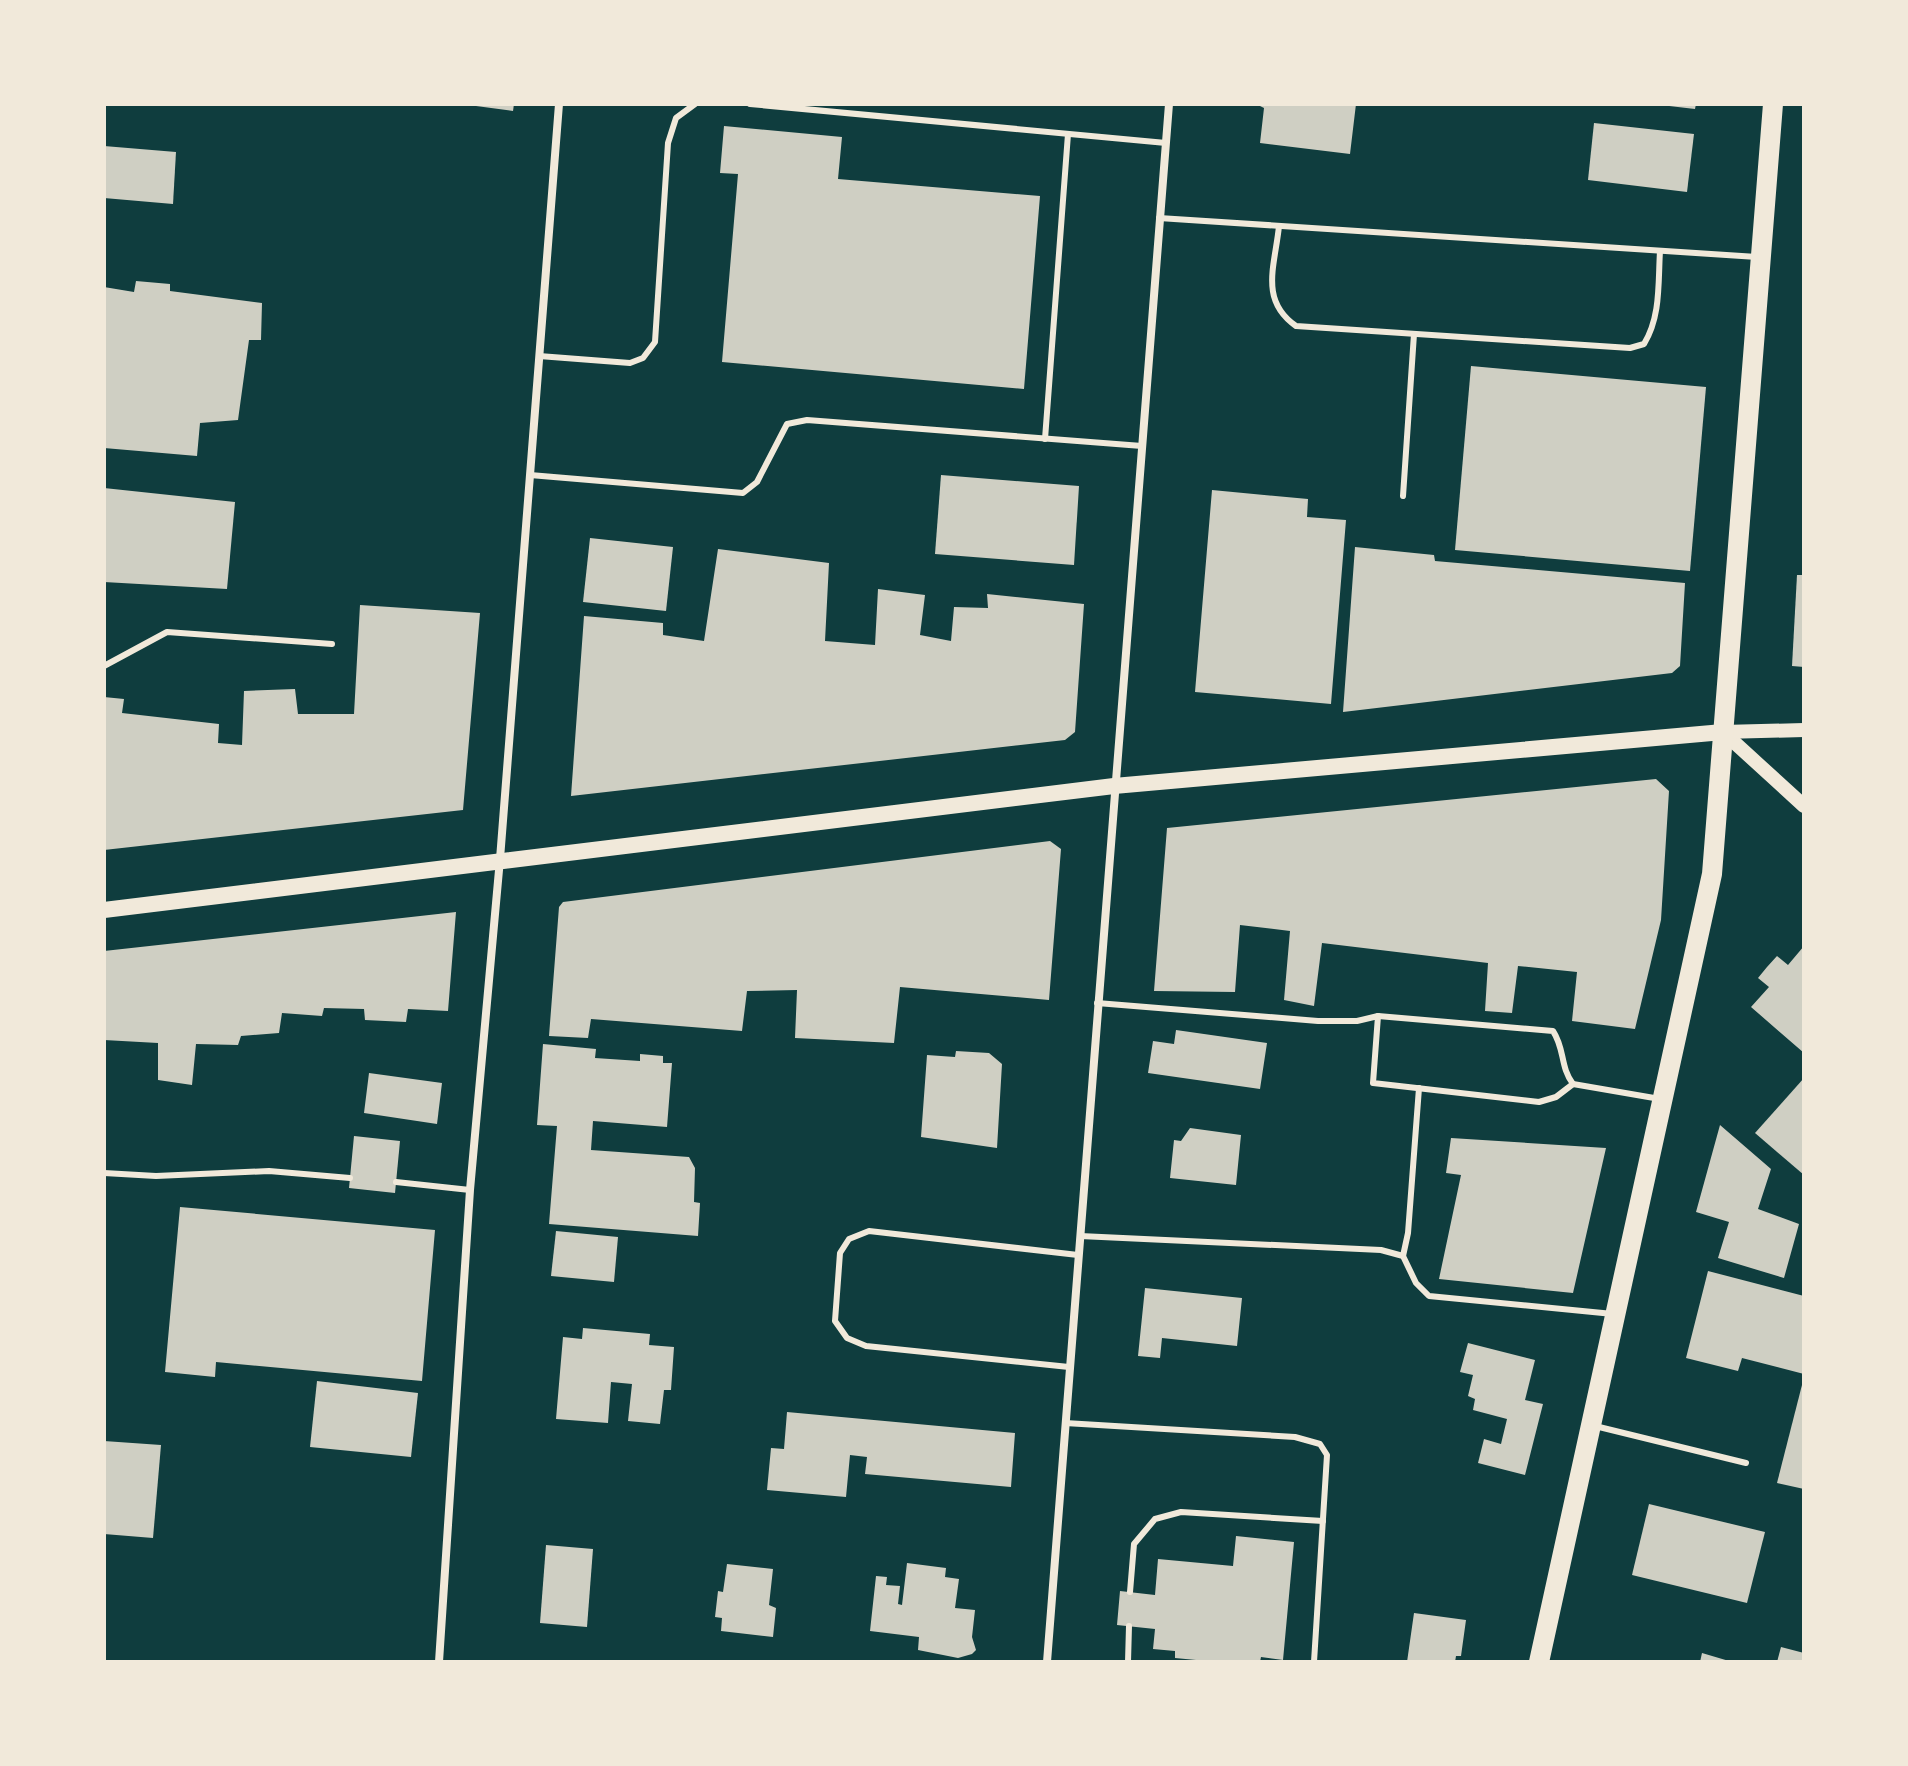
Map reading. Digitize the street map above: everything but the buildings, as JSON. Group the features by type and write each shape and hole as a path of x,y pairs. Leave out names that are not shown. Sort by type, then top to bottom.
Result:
{"main road":[{"path":"1539,1662 1712,874 1773,104"},
{"path":"104,910 1114,786 1723,732"}],"street":[{"path":"439,1662 470,1190 500,859 559,104"},
{"path":"1047,1662 1169,104"},
{"path":"1723,732 1804,730"},
{"path":"1723,732 1804,806"}],"lane":[{"path":"539,356 630,363 643,358 655,342 668,143 676,118 695,104"},
{"path":"750,104 1166,143"},
{"path":"1045,439 1068,134"},
{"path":"1159,218 1761,257"},
{"path":"1279,226 1272,298 1279,314 1296,326 1414,334 1630,348 1644,344 1657,311 1660,251"},
{"path":"1403,496 1414,334"},
{"path":"530,475 743,493 757,482 787,424 807,420 1142,446"},
{"path":"104,666 167,632 332,644"},
{"path":"1097,1003 1318,1021 1357,1021 1378,1016 1553,1031 1562,1045 1563,1072 1573,1084 1664,1100"},
{"path":"1378,1016 1373,1083 1539,1102 1556,1097 1573,1084"},
{"path":"1419,1088 1408,1233 1403,1256 1416,1283 1429,1296 1616,1314"},
{"path":"104,1173 156,1176 269,1171 350,1178"},
{"path":"396,1182 470,1190"},
{"path":"1069,1367 866,1346 847,1338 835,1321 840,1253 849,1239 869,1231 1078,1255"},
{"path":"1079,1236 1381,1250 1403,1256"},
{"path":"1065,1423 1295,1437 1320,1444 1327,1455 1314,1662"},
{"path":"1591,1425 1746,1463"},
{"path":"1130,1592 1134,1544 1155,1519 1181,1512 1323,1521"},
{"path":"1128,1662 1129,1626"}]}
